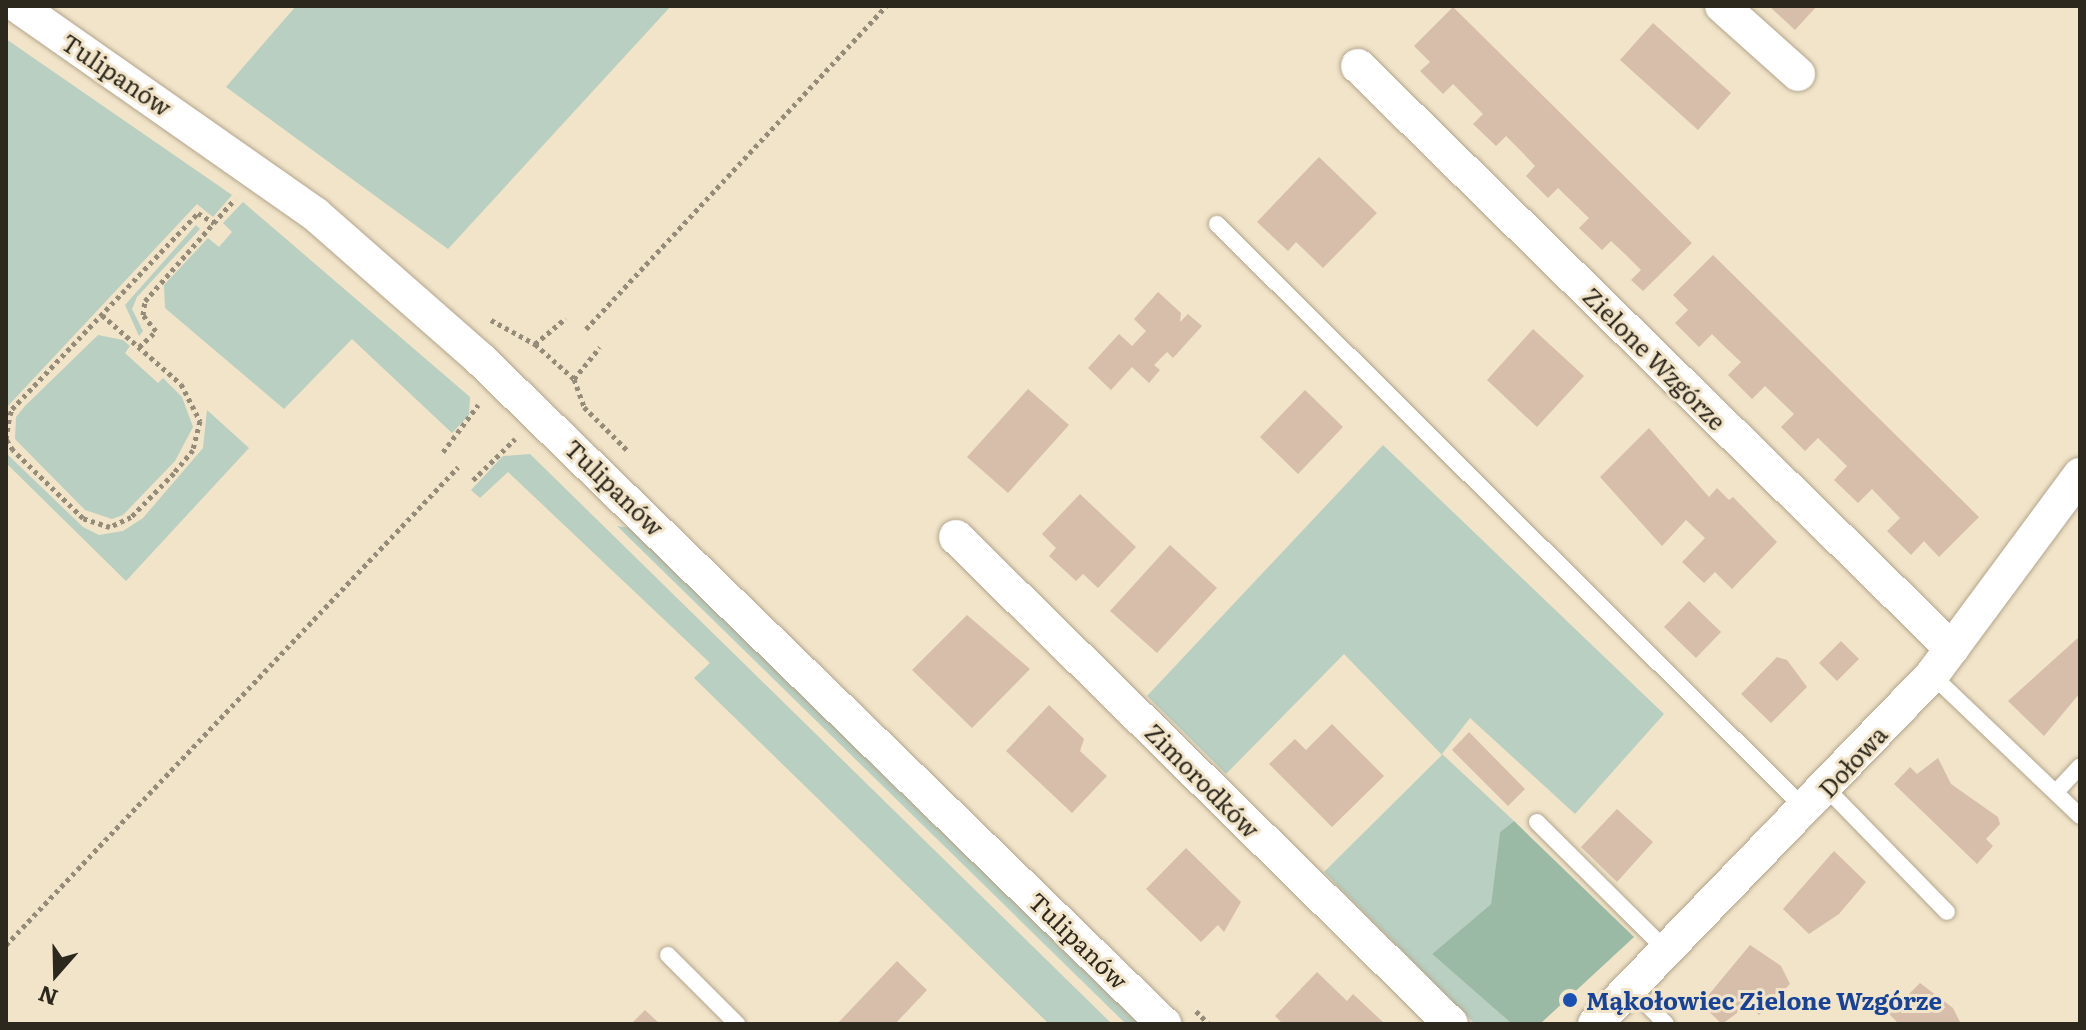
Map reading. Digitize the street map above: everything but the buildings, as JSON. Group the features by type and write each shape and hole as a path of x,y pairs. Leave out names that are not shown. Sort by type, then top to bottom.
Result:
{"street":[{"name":"Tulipanów","path":"18,6 214,139 355,248 559,433 1164,1024"},
{"path":"1722,6 1798,74"},
{"name":"Zielone Wzgórze","path":"1358,66 1942,662"},
{"name":"Dołowa","path":"1595,1024 1816,799 1942,662 2080,475"},
{"name":"Zimorodków","path":"956,537 1451,1024"}],"lane":[{"path":"1217,224 1816,799 1947,912"},
{"path":"1942,662 2080,816"},
{"path":"2056,792 2080,766"},
{"path":"1537,822 1667,951"},
{"path":"668,955 737,1024"},
{"path":"1631,988 1666,1024"}],"path":[{"path":"586,329 886,6"},
{"path":"139,347 156,331 143,315 145,301 240,194"},
{"path":"102,315 181,384 197,409 200,434 131,517 110,527 97,525 13,450 6,430 12,409 198,213 214,223"},
{"path":"535,344 566,318"},
{"path":"574,379 600,347"},
{"path":"443,452 479,404"},
{"path":"473,480 515,439"},
{"path":"6,945 458,467"}],"green space":[{"path":"296,6 671,6 448,249 226,87"},
{"path":"6,39 232,195 213,217 197,204 6,408"},
{"path":"243,202 470,397 469,415 452,433 352,339 284,409 165,308 164,285 208,238 219,247 232,232 223,223"},
{"path":"196,225 200,229 137,297 132,309 143,331 139,336 125,305"},
{"path":"98,335 123,340 130,346 125,353 158,383 163,378 182,397 193,427 175,461 123,515 112,519 85,510 15,439 16,417"},
{"path":"207,410 249,448 126,581 6,463 6,453 83,527 99,535 123,531 143,518 203,448"},
{"path":"1383,445 1664,714 1575,814 1470,718 1442,754 1514,821 1500,832 1491,904 1432,954 1512,1024 1475,1024 1324,872 1442,755 1344,654 1226,774 1147,696"},
{"path":"530,454 1112,1024 1049,1024 694,678 710,663 508,472 480,498 471,490 503,456"},
{"path":"617,526 631,528 1139,1024 1126,1024"},
{"path":"1514,821 1634,937 1540,1024 1512,1024 1432,954 1491,904 1500,832"}],"place":[{"name":"Mąkołowiec Zielone Wzgórze","path":"1570,1000"}]}
